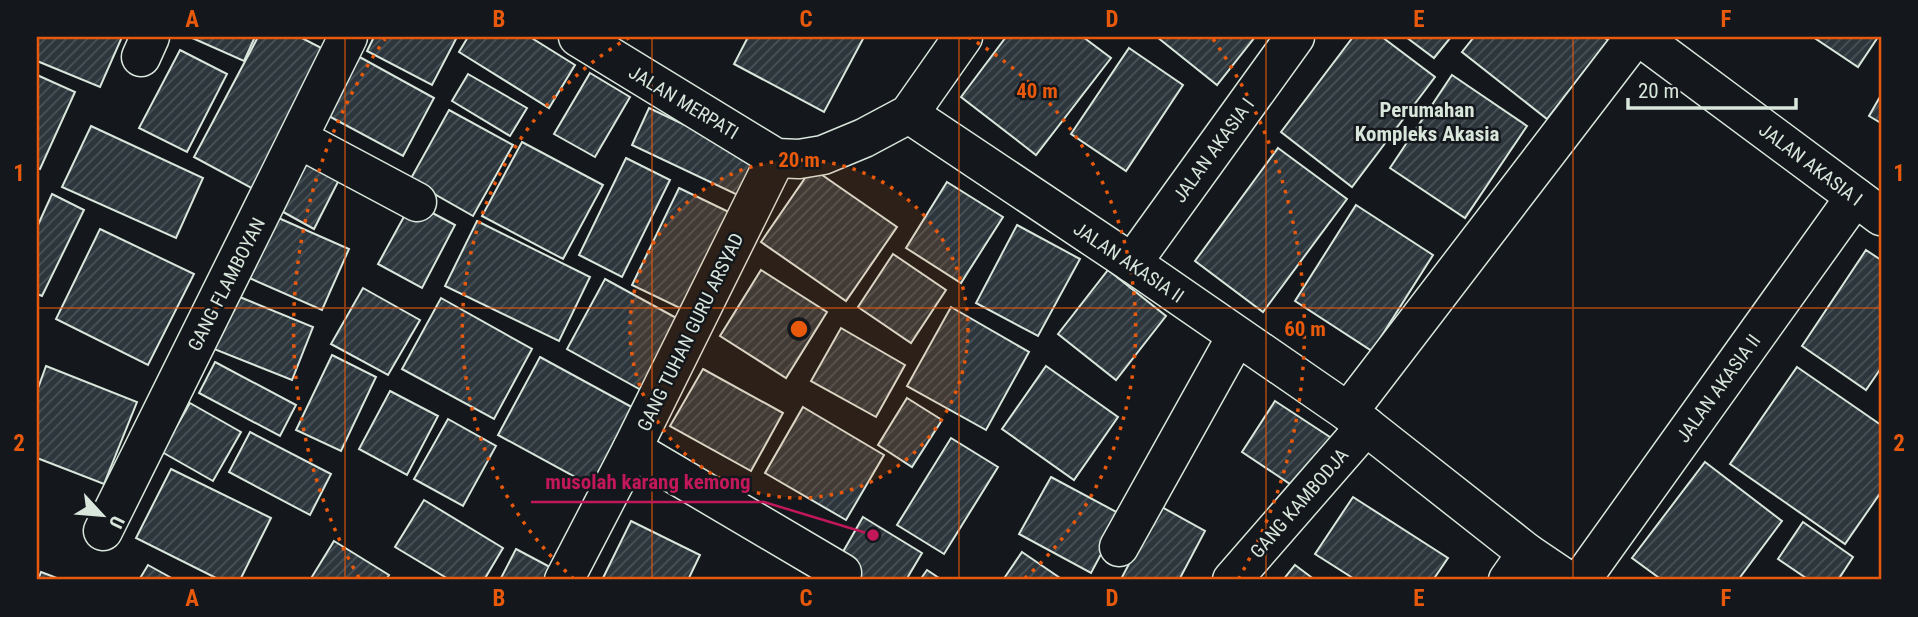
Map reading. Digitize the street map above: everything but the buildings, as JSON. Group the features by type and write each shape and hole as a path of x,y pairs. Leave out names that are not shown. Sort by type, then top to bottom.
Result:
{"street":[{"name":"GANG FLAMBOYAN","path":"103,531 348,37"},
{"name":"JALAN MERPATI","path":"578,37 776,158"},
{"path":"776,158 799,159 823,155 864,138 909,114 963,37"},
{"name":"JALAN AKASIA I","path":"1132,263 1295,37"},
{"path":"1357,419 1637,37"},
{"name":"JALAN AKASIA I","path":"1637,37 1868,206"},
{"name":"JALAN AKASIA II","path":"909,114 1132,263 1357,419 1518,567 1567,580"},
{"path":"299,139 416,202"},
{"name":"GANG TUHAN GURU ARSYAD","path":"564,580 776,158"},
{"name":"JALAN AKASIA II","path":"1581,580 1868,206"},
{"path":"1119,547 1236,337"},
{"name":"GANG KAMBODJA","path":"1232,580 1357,419"},
{"path":"632,449 842,573"}],"place":[{"name":"musolah karang kemong","path":"873,535"}],"district":[{"name":"Perumahan Kompleks Akasia","path":"1427,122"}]}
